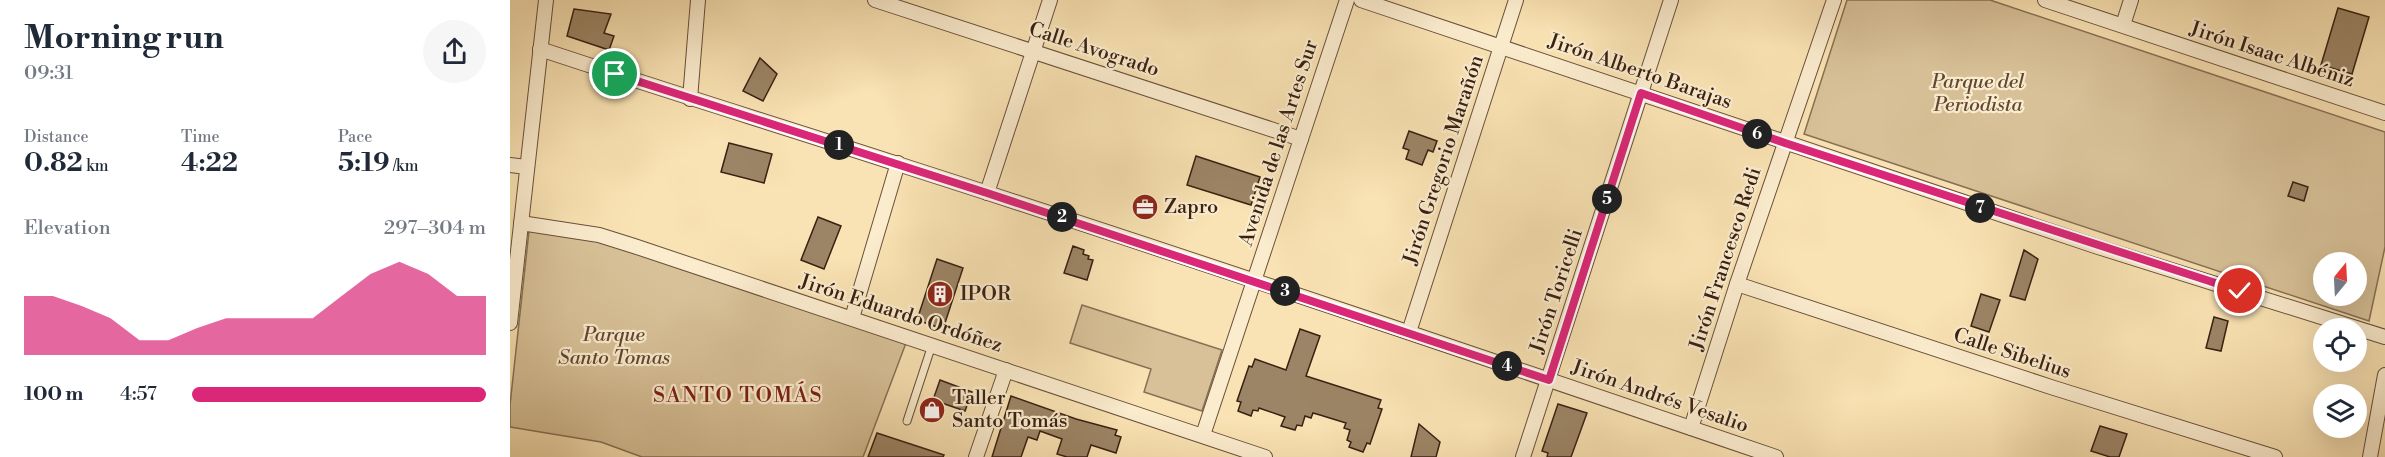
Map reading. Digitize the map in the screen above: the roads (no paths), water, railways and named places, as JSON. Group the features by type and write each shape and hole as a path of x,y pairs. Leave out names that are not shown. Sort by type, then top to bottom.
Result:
{"street":[{"path":"510,323 546,0"},
{"path":"690,99 698,0"},
{"name":"Calle Avogrado","path":"875,0 1301,139"},
{"path":"987,193 1050,0"},
{"name":"Avenida de las Artes Sur","path":"1203,435 1347,0"},
{"name":"Jirón Alberto Barajas","path":"1361,0 1501,45 1785,143 2098,247 2385,337"},
{"name":"Jirón Gregorio Marañón","path":"1409,332 1516,0"},
{"name":"Jirón Toricelli","path":"1523,457 1671,0"},
{"name":"Jirón Francesco Redi","path":"1691,428 1737,284 1834,0"},
{"name":"Jirón Isaac Albéniz","path":"2045,0 2385,113"},
{"path":"2123,25 2131,0"},
{"name":"Jirón Andrés Vesalio","path":"540,49 690,99 898,163 1409,332 1776,457"},
{"path":"852,318 898,163"},
{"path":"510,165 526,166"},
{"name":"Jirón Eduardo Ordóñez","path":"520,223 608,238 1265,457"},
{"name":"Calle Sibelius","path":"1737,284 2054,388 2275,457"},
{"path":"976,457 1006,370"},
{"path":"2370,457 2382,407 2385,375"}],"lane":[{"path":"907,421 932,345"}],"place":[{"name":"Zapro","path":"1145,207"},
{"name":"IPOR","path":"940,294"},
{"name":"Taller Santo Tomás","path":"932,410"}],"district":[{"name":"SANTO TOMÁS","path":"738,396"}],"park label":[{"name":"Parque del Periodista","path":"1978,94"},
{"name":"Parque Santo Tomas","path":"614,346"}]}
